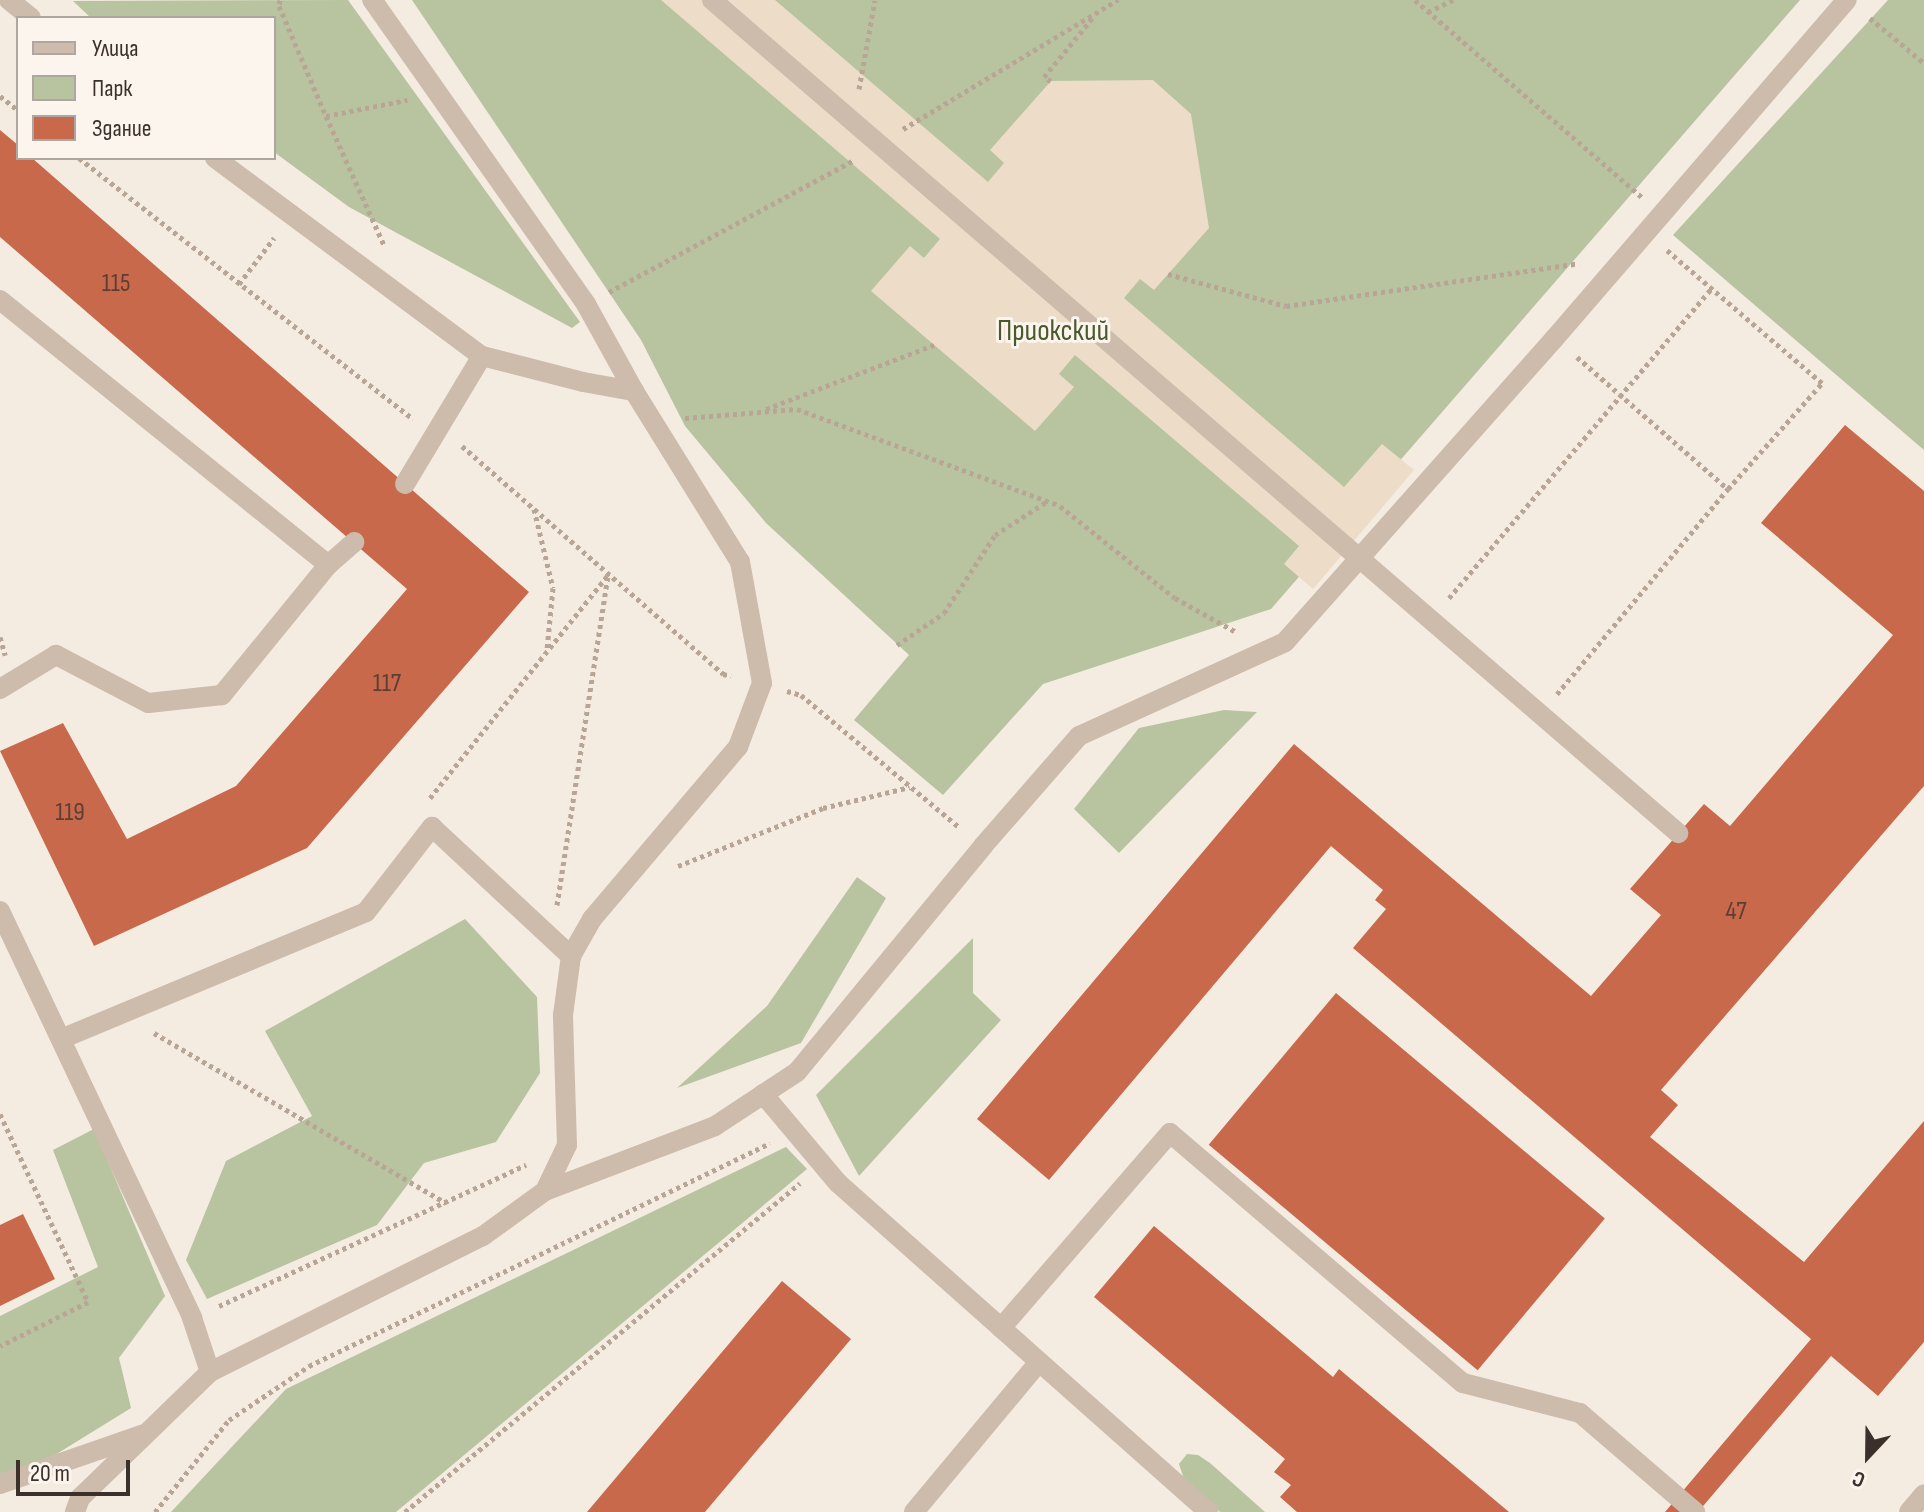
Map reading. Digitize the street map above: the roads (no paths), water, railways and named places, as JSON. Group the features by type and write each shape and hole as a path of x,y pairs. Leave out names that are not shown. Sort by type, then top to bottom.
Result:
{"street":[{"path":"9,0 29,16"},
{"path":"372,0 586,304 634,391 740,562 762,683 738,747 592,919 571,956 563,1015 567,1145 545,1191"},
{"path":"712,0 1678,833"},
{"path":"75,1512 80,1498 210,1372 483,1236 545,1191 715,1126 797,1072 983,846 1079,736 1285,642 1358,556 1554,339 1661,213 1853,4"},
{"path":"218,160 482,356 583,382 634,391"},
{"path":"0,300 328,565"},
{"path":"405,484 482,356"},
{"path":"0,689 56,655 148,703 222,695 328,565 354,542"},
{"path":"61,1039 366,912 432,827 571,956"},
{"path":"0,911 192,1318 210,1372"},
{"path":"763,1094 838,1183 1208,1512"},
{"path":"1001,1328 1170,1133 1463,1383 1580,1413 1695,1512"},
{"path":"914,1512 1039,1362"},
{"path":"0,1484 144,1434"},
{"path":"1909,1512 1924,1494"}],"park label":[{"name":"Приокский","path":"1053,331"}]}
